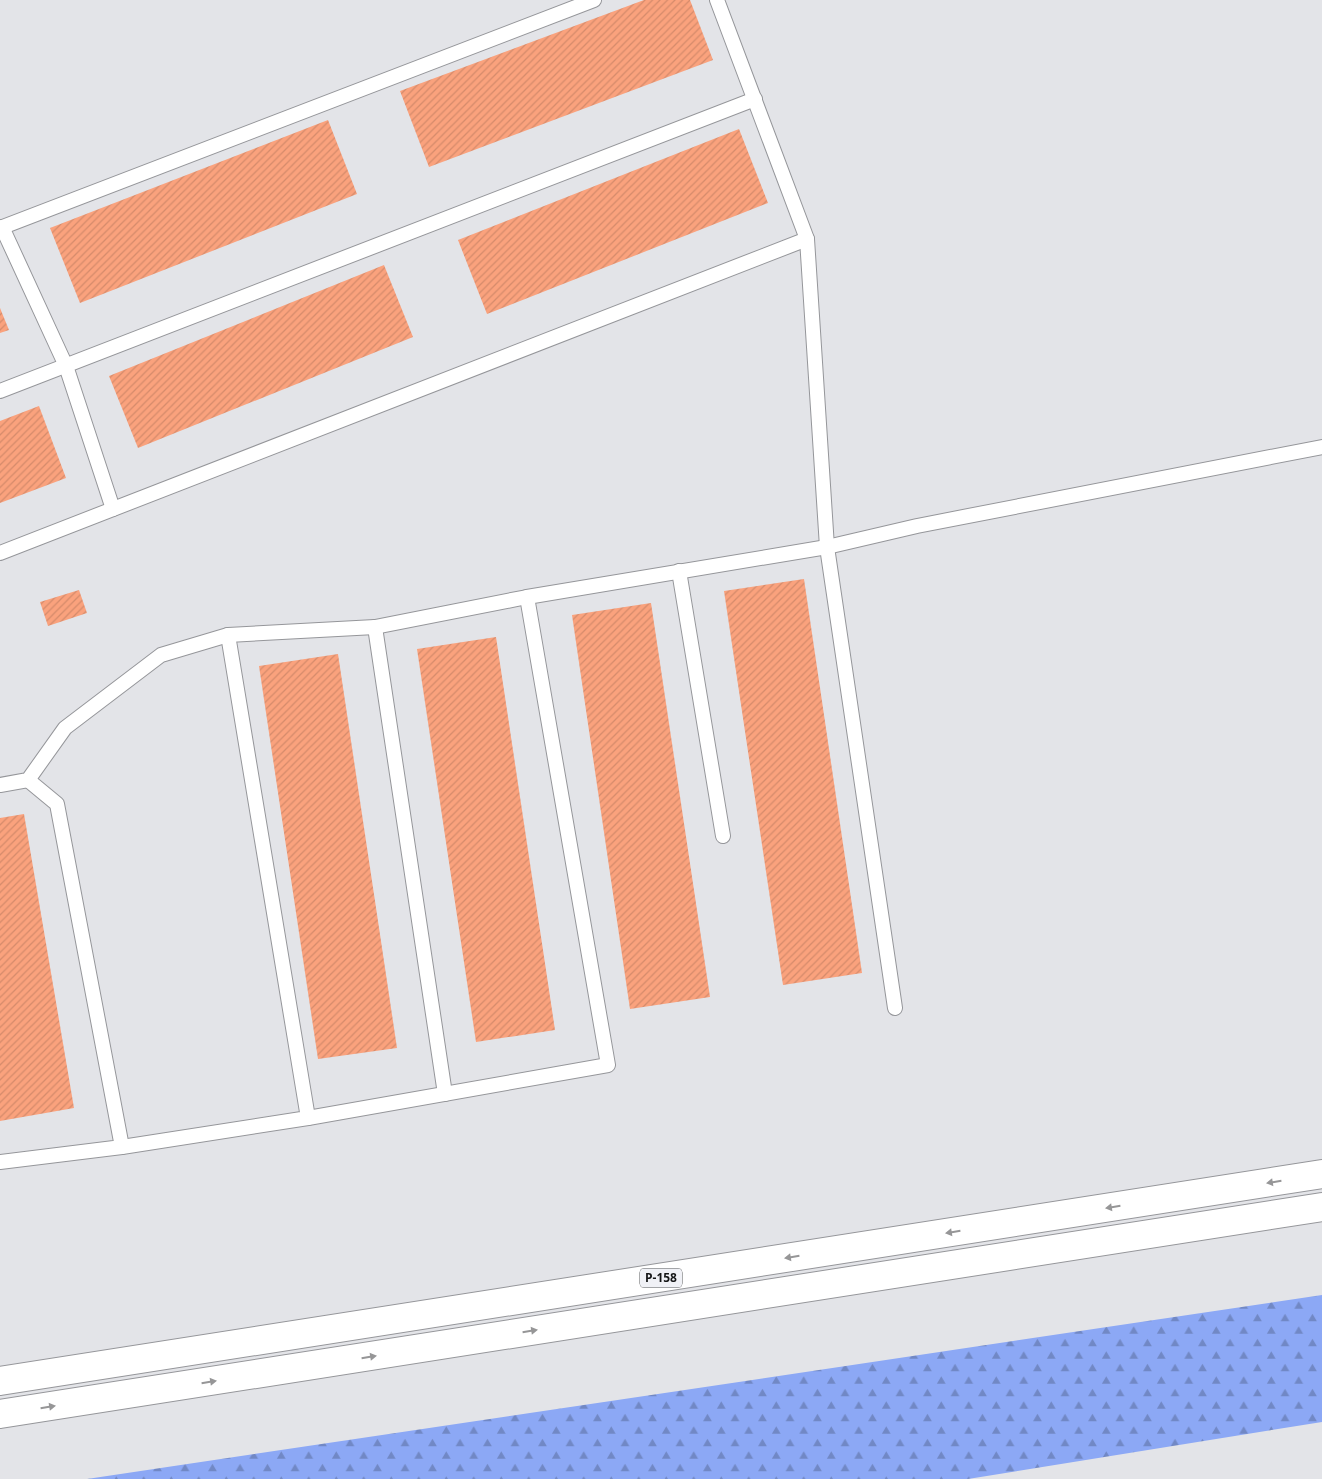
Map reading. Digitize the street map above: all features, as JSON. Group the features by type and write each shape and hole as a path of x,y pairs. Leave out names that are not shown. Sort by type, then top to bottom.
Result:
{"main road":[{"name":"Р-158","path":"0,1381 1322,1174"},
{"name":"Р-158","path":"0,1414 1322,1207"}],"lane":[{"path":"113,509 66,366 1,228 594,0"},
{"path":"717,0 807,238 827,547 895,1008"},
{"path":"0,391 755,99"},
{"path":"0,553 807,238"},
{"path":"0,785 28,780 65,728 161,655 228,635 375,627 527,597 827,547 918,526 1322,447"},
{"path":"679,571 723,836"},
{"path":"0,1162 122,1147 308,1118 608,1065 527,597"},
{"path":"375,627 446,1094"},
{"path":"228,635 308,1118"},
{"path":"28,780 57,804 122,1147"}],"green space":[{"path":"1322,1295 1322,1422 968,1479 87,1479"}],"building":[{"path":"644,0 690,0 713,60 429,167 400,91"},
{"path":"328,120 357,194 80,303 50,228"},
{"path":"739,129 768,203 487,314 458,240"},
{"path":"384,265 413,337 138,448 109,376"},
{"path":"0,308 9,330 0,333"},
{"path":"39,406 66,478 0,503 0,421"},
{"path":"804,579 862,973 783,985 724,591"},
{"path":"79,590 87,613 48,626 40,602"},
{"path":"651,603 710,997 630,1009 572,615"},
{"path":"496,637 555,1030 476,1042 417,649"},
{"path":"338,654 397,1048 318,1059 259,666"},
{"path":"24,814 74,1108 0,1121 0,818"}]}
